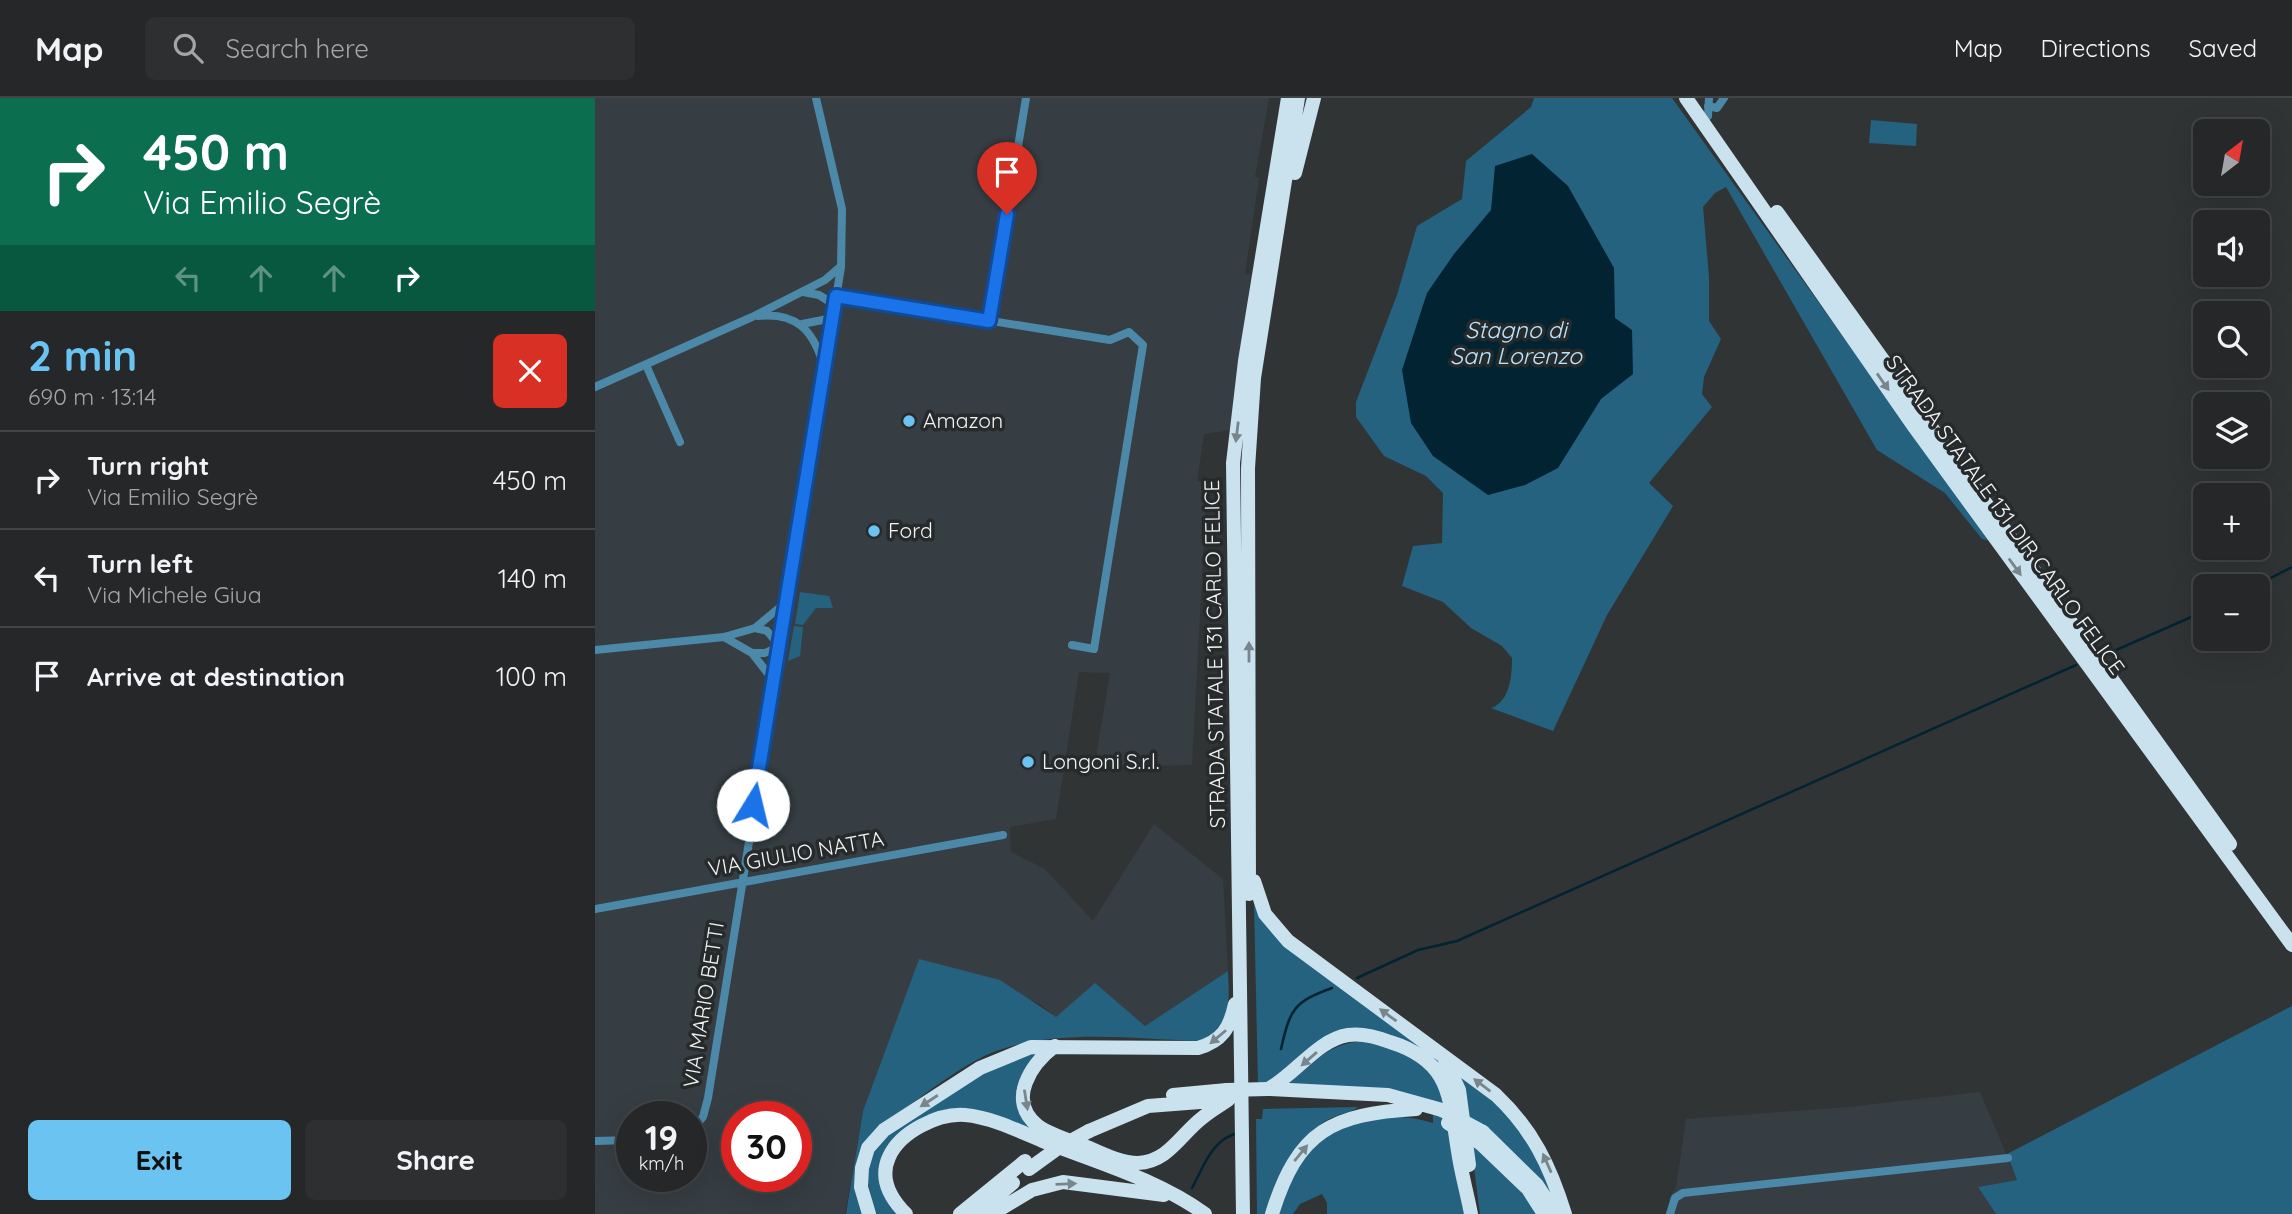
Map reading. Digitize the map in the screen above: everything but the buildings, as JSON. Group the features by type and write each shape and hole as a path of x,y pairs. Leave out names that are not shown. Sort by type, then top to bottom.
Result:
{"highway":[{"path":"1274,176 1275,132 1281,98"},
{"name":"STRADA STATALE 131 CARLO FELICE","path":"1243,1214 1233,463 1274,176 1288,98"},
{"name":"STRADA STATALE 131 CARLO FELICE","path":"1252,1214 1248,468 1254,379 1299,98"},
{"path":"1281,206 1295,173 1314,98"},
{"name":"STRADA STATALE 131 DIR CARLO FELICE","path":"1689,100 1708,107 2292,931"},
{"name":"STRADA STATALE 131 DIR CARLO FELICE","path":"1689,100 1915,428 2292,946"},
{"path":"1249,843 1254,849 1257,896 1271,923 1288,942 1443,1056 1519,1117 1548,1162 1565,1214"},
{"path":"869,1214 861,1187 862,1168 868,1147 884,1130 980,1068 1031,1047 1056,1045 1185,1048 1213,1044 1231,1022 1241,976"},
{"path":"1271,1094 1328,1042 1347,1035 1374,1036 1419,1055 1433,1065 1448,1088 1472,1214"},
{"path":"1056,1045 1030,1070 1024,1096 1028,1112 1037,1125 1114,1158 1138,1163 1161,1157 1200,1119 1232,1096"},
{"path":"1443,1056 1459,1090 1463,1108 1472,1214"},
{"path":"1271,1094 1381,1100 1442,1115"},
{"path":"965,1213 1027,1165 1086,1127 1149,1106 1271,1094 1388,1095 1442,1115 1481,1137 1537,1185 1556,1214"},
{"path":"1272,1214 1295,1159 1316,1135 1341,1120 1374,1111 1416,1109"},
{"path":"906,1214 891,1196 885,1178 889,1156 912,1130 935,1120 964,1115 1005,1126 1183,1198 1205,1214"},
{"path":"1481,1137 1528,1189 1543,1214"},
{"path":"992,1214 1032,1190 1063,1182 1183,1198"}],"street":[{"name":"VIA MARIO BETTI","path":"707,1102 841,267 842,209 816,98"},
{"path":"989,321 1026,98"},
{"path":"1708,107 1717,108 1724,98"},
{"path":"595,387 752,317 803,292 841,267"},
{"path":"803,292 836,301 1110,340 1129,332 1143,345 1094,649 1072,645"},
{"path":"752,317 784,315 802,324 818,346 825,368"},
{"path":"802,324 833,318"},
{"path":"646,365 680,442"},
{"path":"595,650 724,637 755,628 785,603"},
{"path":"753,653 765,653 780,646 767,631 755,628"},
{"path":"724,637 753,653 773,680"},
{"name":"VIA GIULIO NATTA","path":"595,909 741,880 1003,835"},
{"path":"595,1140 616,1140"},
{"path":"1670,1214 1673,1201 1683,1193 2008,1158"}],"shaded area":[{"path":"595,98 1269,98 1255,177 1259,178 1245,274 1251,274 1231,430 1204,434 1197,481 1207,483 1192,765 1094,768 1110,673 1079,672 1056,819 1010,827 1011,852 1045,869 1093,921 1154,824 1223,879 1228,971 1145,1026 1095,984 1056,1018 1040,1004 919,959 863,1111 845,1214 595,1214"},
{"path":"1534,98 1672,98 1990,541 1982,539 1945,493 1877,450 1726,187 1715,193 1703,207 1709,277 1709,321 1721,339 1704,377 1702,394 1712,407 1649,483 1673,506 1607,615 1553,731 1491,708 1506,694 1512,658 1502,646 1471,628 1443,602 1402,586 1413,546 1442,543 1443,493 1426,476 1384,456 1356,417 1356,402 1397,295 1417,226 1462,199 1466,161 1531,107"},
{"path":"1871,120 1917,124 1916,146 1869,143"},
{"path":"800,592 829,596 833,608 816,608 803,625 795,624"},
{"path":"794,626 803,627 800,656 788,661"},
{"path":"1254,903 1263,919 1439,1059 1454,1083 1434,1062 1344,1031 1268,1084 1258,1084"},
{"path":"919,959 1000,980 1056,1017 1095,983 1145,1026 1228,971 1227,1014 1218,1030 1198,1041 1073,1037 1023,1044 984,1056 933,1088 870,1137 864,1214 846,1214 863,1111"},
{"path":"2292,1006 2292,1214 1996,1214 1978,1187 2017,1180 2007,1154"},
{"path":"1364,1041 1402,1050 1439,1078 1464,1214 1327,1214 1327,1203 1322,1194 1300,1204 1293,1214 1278,1214 1287,1182 1298,1160 1330,1131 1363,1119 1381,1117 1433,1123 1433,1102 1414,1097 1360,1088 1285,1087 1330,1050"},
{"path":"1039,1053 1029,1063 1020,1081 1023,1100 1039,1131 1015,1124 920,1120 890,1153 881,1174 881,1186 898,1214 875,1214 866,1174 868,1160 888,1131 1015,1055"},
{"path":"1458,1073 1513,1118 1528,1137 1562,1211 1519,1159 1495,1136 1467,1116"},
{"path":"1980,1092 2017,1180 1978,1187 1996,1214 1668,1214 1669,1198 1676,1188 1686,1119 1848,1107"},
{"path":"1358,1107 1333,1117 1312,1131 1287,1162 1268,1214 1257,1214 1256,1119 1262,1119 1263,1109"},
{"path":"1471,1144 1504,1171 1539,1214 1480,1214"}],"water":[{"name":"Stagno di San Lorenzo","path":"1532,154 1568,186 1614,268 1615,318 1632,330 1633,374 1601,399 1558,468 1525,485 1488,495 1433,456 1411,423 1402,370 1427,293 1454,254 1491,210 1495,166"}],"waterway":[{"path":"2270,578 2292,567"},
{"path":"2107,654 2193,616"},
{"path":"1357,978 1418,950 1457,941 2076,665"},
{"path":"1281,1049 1287,1025 1295,1009 1309,998 1332,988"},
{"path":"1192,1188 1215,1147 1229,1136 1238,1133"}],"place":[{"name":"Amazon","path":"909,421"},
{"name":"Ford","path":"874,531"},
{"name":"Longoni S.r.l.","path":"1028,762"}],"route":[{"path":"753,805 836,296 989,321 1007,214"}]}
